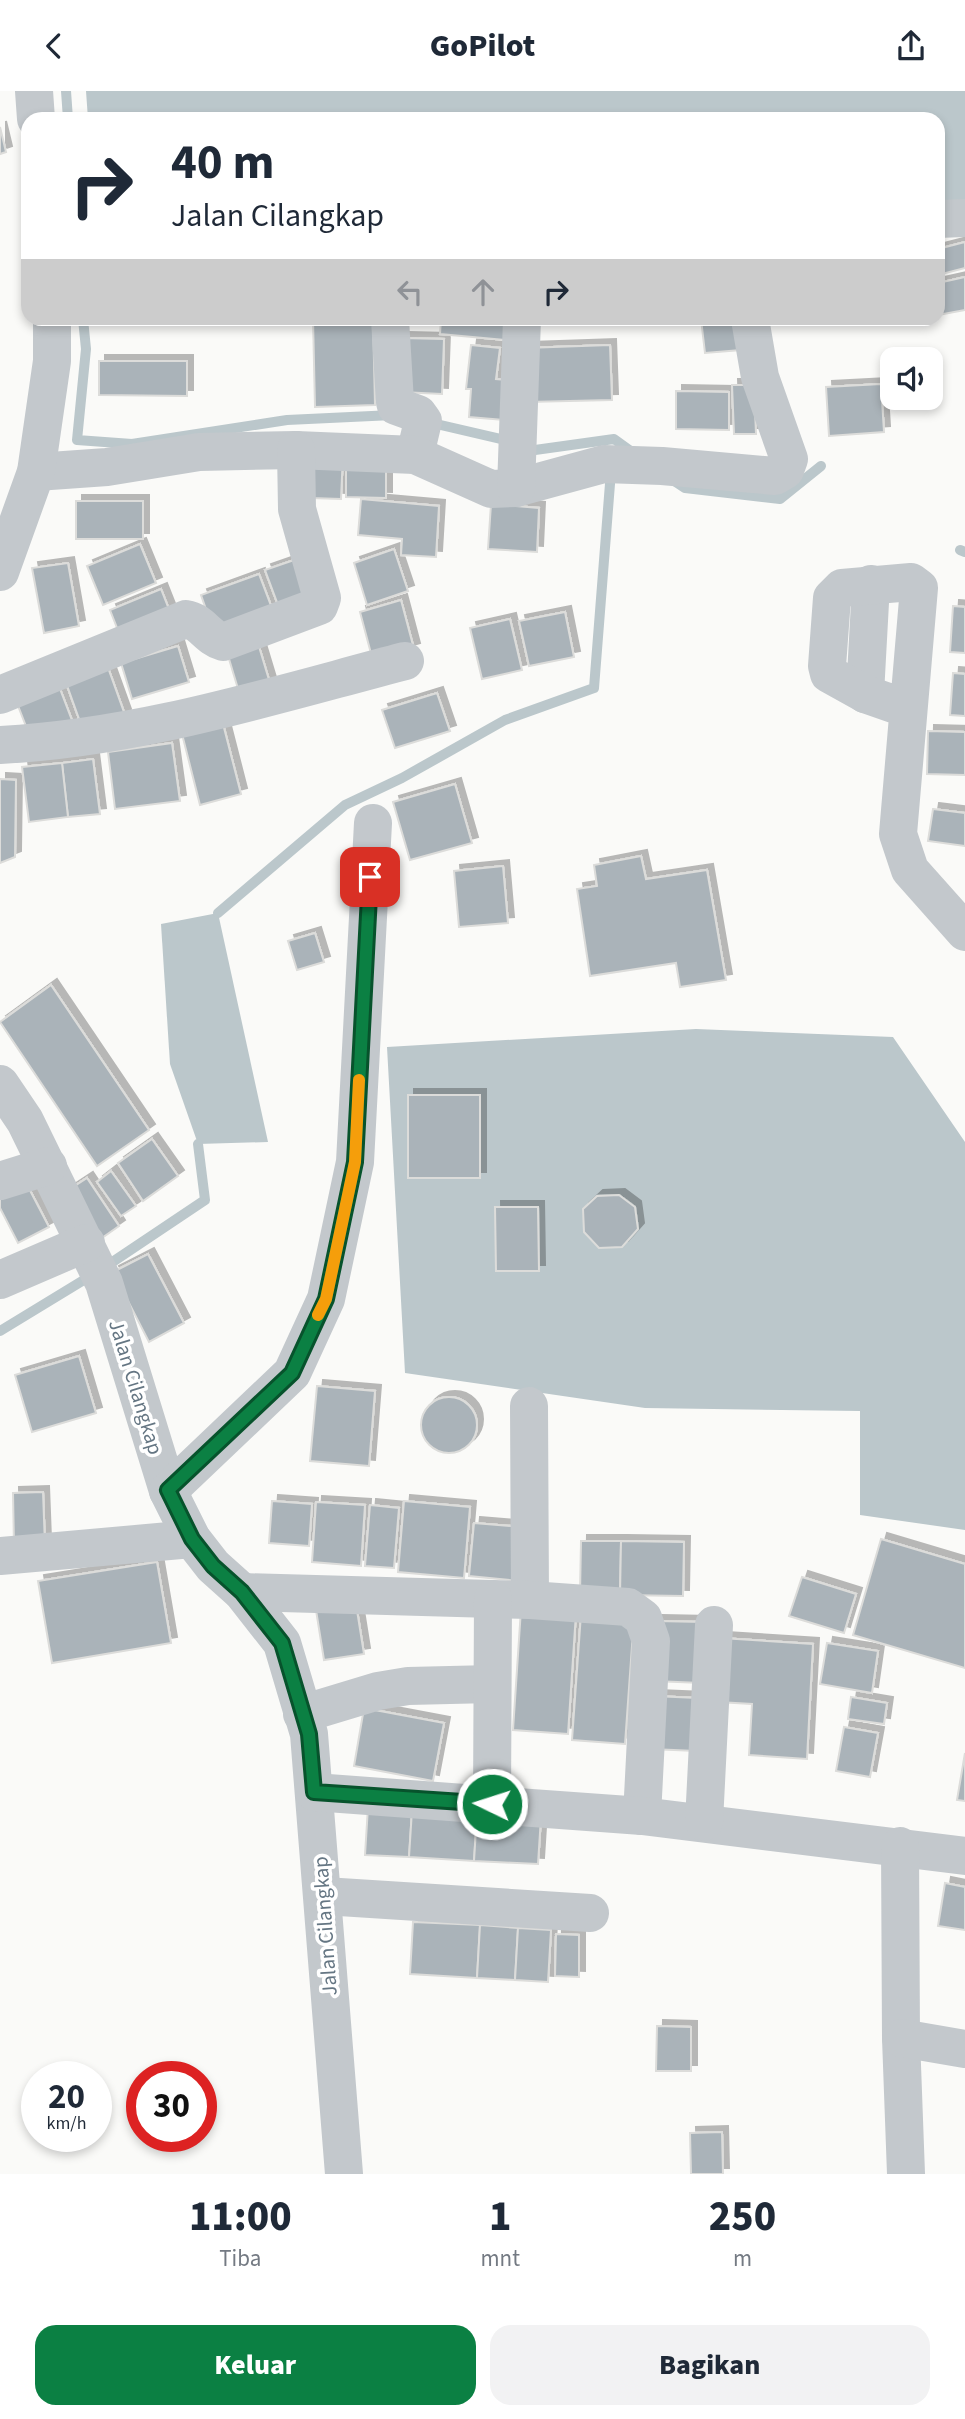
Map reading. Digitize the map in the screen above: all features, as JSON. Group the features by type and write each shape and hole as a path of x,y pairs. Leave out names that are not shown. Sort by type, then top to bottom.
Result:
{"street":[{"path":"34,91 36,112"},
{"path":"945,219 965,218"},
{"path":"0,572 36,472 52,361 52,326"},
{"path":"390,326 395,402 418,414 420,437"},
{"path":"36,472 107,467 199,452 296,450 420,437 491,489 518,461 522,326"},
{"path":"518,461 662,466 775,476 785,470 789,459 760,376 751,326"},
{"path":"0,695 186,619 196,622 214,639 223,642 319,606 322,598 298,509 296,450"},
{"path":"908,709 865,694 834,678 827,666 832,599 842,587 911,582 919,589 898,835 910,870 965,932"},
{"path":"0,745 70,740 175,721 405,661"},
{"path":"168,1490 292,1373 326,1299 355,1162 373,823"},
{"name":"Jalan Cilangkap","path":"0,1084 48,1166 94,1263 168,1490 192,1539 213,1566 242,1592 282,1643 309,1734 324,1896 344,2174"},
{"path":"0,1181 48,1166"},
{"path":"0,1280 94,1263"},
{"path":"492,1804 492,1684 511,1599 528,1406"},
{"path":"0,1556 192,1539"},
{"path":"242,1592 511,1599 628,1607 643,1618 652,1641 642,1816"},
{"path":"704,1822 714,1625"},
{"path":"302,1714 378,1691 408,1686 492,1684"},
{"path":"314,1792 704,1822 965,1856"},
{"path":"900,1846 901,2038 906,2174"},
{"path":"324,1896 590,1913"},
{"path":"901,2038 965,2049"}],"shaded area":[{"path":"86,91 965,91 965,203 945,203 945,112 88,112"},
{"path":"218,913 268,1142 198,1144 170,1064 161,924"},
{"path":"696,1029 893,1037 965,1142 965,1530 860,1515 860,1411 645,1408 405,1373 387,1047","holes":["408,1095 480,1096 480,1177 408,1177","619,1195 635,1207 638,1229 622,1247 599,1248 584,1232 583,1209 597,1196","495,1207 538,1207 539,1271 496,1271"]}],"building":[{"path":"0,127 6,152 0,154"},
{"path":"965,242 965,268 945,273 945,247"},
{"path":"965,277 965,310 945,314 945,281"},
{"path":"313,326 373,326 375,405 315,407"},
{"path":"441,326 506,326 505,340 440,334"},
{"path":"702,326 739,326 741,350 705,353"},
{"path":"402,338 444,339 442,394 401,392"},
{"path":"471,345 500,348 496,379 508,380 504,420 469,417 471,389 466,389"},
{"path":"610,345 612,400 527,402 525,348"},
{"path":"99,361 187,361 187,396 99,395"},
{"path":"880,384 880,410 883,410 884,432 829,436 826,387"},
{"path":"732,385 754,385 756,434 734,434"},
{"path":"676,391 729,392 729,430 676,429"},
{"path":"313,452 343,454 341,499 311,498"},
{"path":"346,455 386,456 386,498 346,497"},
{"path":"361,499 439,506 436,557 401,555 402,539 358,535"},
{"path":"76,501 143,501 143,539 76,539"},
{"path":"491,504 539,508 537,552 488,549"},
{"path":"140,544 156,583 103,605 87,566"},
{"path":"394,549 408,591 367,605 354,563"},
{"path":"294,560 308,594 278,605 265,570"},
{"path":"68,563 79,626 44,633 32,568"},
{"path":"259,574 273,611 214,632 201,595"},
{"path":"161,589 172,617 121,638 110,610"},
{"path":"401,600 414,649 373,661 360,612"},
{"path":"953,606 965,607 965,653 950,652"},
{"path":"565,612 574,657 529,666 519,621"},
{"path":"510,619 522,670 482,679 470,628"},
{"path":"257,640 273,693 242,702 226,649"},
{"path":"178,646 189,682 132,699 121,663"},
{"path":"106,662 125,715 83,730 64,677"},
{"path":"953,673 965,674 965,716 950,715"},
{"path":"57,681 73,723 31,739 15,698"},
{"path":"437,693 450,731 395,748 382,710"},
{"path":"221,716 241,794 200,805 180,726"},
{"path":"928,731 965,732 965,775 927,774"},
{"path":"172,743 180,801 115,809 108,752"},
{"path":"93,759 100,814 68,817 62,763"},
{"path":"62,763 68,817 29,822 22,767"},
{"path":"0,779 16,780 15,857 0,863"},
{"path":"455,784 472,843 410,860 393,802"},
{"path":"933,809 965,813 965,846 928,841"},
{"path":"641,856 646,879 707,870 726,980 680,987 676,963 590,976 577,889 597,886 594,865"},
{"path":"503,866 508,923 459,927 454,871"},
{"path":"315,933 324,962 297,970 288,941"},
{"path":"51,985 149,1130 97,1166 0,1022"},
{"path":"408,1095 480,1095 480,1178 408,1178"},
{"path":"152,1139 178,1176 143,1201 118,1163"},
{"path":"111,1171 136,1206 121,1216 97,1182"},
{"path":"22,1175 49,1227 18,1243 0,1208 0,1186"},
{"path":"87,1178 119,1226 99,1240 67,1191"},
{"path":"619,1195 635,1207 638,1229 622,1247 599,1248 584,1232 583,1209 597,1196"},
{"path":"495,1207 538,1207 539,1271 496,1271"},
{"path":"148,1254 184,1323 149,1342 113,1272"},
{"path":"79,1356 96,1413 32,1432 15,1375"},
{"path":"317,1386 375,1391 369,1466 310,1461"},
{"path":"449,1397 469,1405 477,1425 469,1445 449,1453 429,1445 421,1425 429,1405"},
{"path":"43,1492 45,1545 14,1546 13,1493"},
{"path":"272,1501 312,1504 309,1546 269,1543"},
{"path":"404,1501 470,1507 464,1578 398,1572"},
{"path":"316,1502 365,1505 361,1566 312,1562"},
{"path":"370,1505 399,1508 394,1568 365,1566"},
{"path":"474,1523 524,1527 519,1581 469,1576"},
{"path":"881,1539 965,1564 965,1668 853,1635"},
{"path":"581,1541 621,1541 620,1595 580,1594"},
{"path":"621,1541 684,1542 683,1596 620,1595"},
{"path":"157,1562 171,1643 52,1663 38,1581"},
{"path":"802,1577 856,1594 844,1633 789,1616"},
{"path":"356,1604 364,1654 324,1660 316,1610"},
{"path":"521,1609 576,1613 568,1734 513,1730"},
{"path":"581,1614 634,1618 625,1744 572,1740"},
{"path":"656,1621 704,1622 701,1683 654,1681"},
{"path":"721,1638 813,1644 807,1759 749,1755 752,1704 718,1702"},
{"path":"827,1643 878,1651 872,1693 820,1684"},
{"path":"653,1696 698,1698 696,1751 651,1749"},
{"path":"851,1697 887,1703 884,1724 848,1719"},
{"path":"364,1708 444,1723 433,1781 354,1766"},
{"path":"844,1727 878,1733 870,1777 836,1771"},
{"path":"965,1753 965,1801 957,1800"},
{"path":"368,1807 412,1810 409,1857 365,1855"},
{"path":"412,1810 477,1813 474,1861 409,1857"},
{"path":"477,1813 541,1817 538,1864 474,1861"},
{"path":"945,1883 965,1887 965,1930 938,1926"},
{"path":"413,1922 480,1925 477,1978 410,1974"},
{"path":"480,1925 518,1928 515,1980 477,1978"},
{"path":"518,1928 551,1930 548,1982 515,1980"},
{"path":"556,1934 579,1935 579,1977 555,1976"},
{"path":"657,2026 691,2027 691,2071 656,2071"},
{"path":"722,2132 723,2174 691,2174 690,2133"}],"waterway":[{"path":"66,91 68,112"},
{"path":"84,326 86,349 77,440 132,444 287,420 393,415"},
{"path":"432,423 509,441"},
{"path":"527,447 535,450 614,439 632,452"},
{"path":"673,480 685,488 780,499 821,466"},
{"path":"218,913 345,805 402,778 505,720 594,688 611,471"},
{"path":"960,550 965,552"},
{"path":"105,1267 205,1200 198,1144"},
{"path":"0,1331 92,1275"}],"slow traffic":[{"path":"318,1315 326,1299 355,1162 359,1080"}],"route":[{"path":"370,877 355,1162 326,1299 292,1373 168,1490 192,1539 213,1566 242,1592 282,1643 309,1734 314,1792 492,1804"}]}
